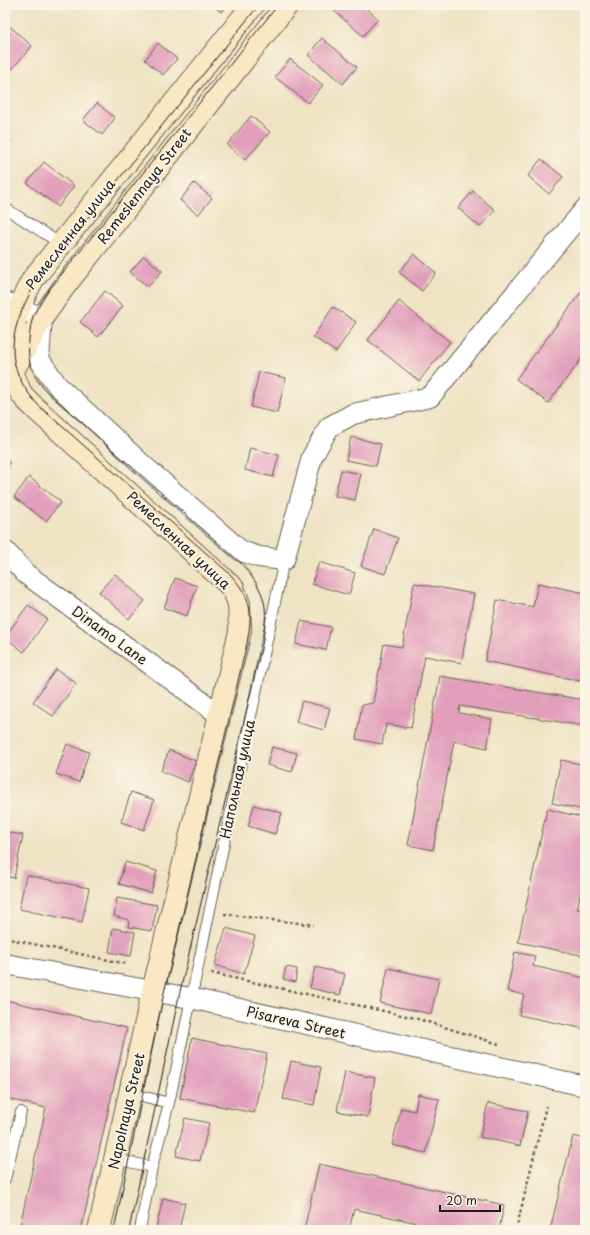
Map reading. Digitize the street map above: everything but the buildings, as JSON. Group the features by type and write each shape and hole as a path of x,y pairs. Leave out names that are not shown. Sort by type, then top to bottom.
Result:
{"street":[{"name":"Ремесленная улица","path":"220,715 240,631 239,604 233,588 36,409 21,393 11,374 8,353 11,304 253,5"},
{"name":"Remeslennaya Street","path":"11,374 42,318 66,284 287,5"},
{"path":"11,304 42,318 39,359 57,386 144,466 241,551 259,557 284,560 312,457 329,427 353,414 430,397 585,209"},
{"name":"Dinamo Lane","path":"5,551 26,574 220,715"},
{"path":"153,991 220,715"},
{"name":"Pisareva Street","path":"5,964 190,998 585,1086"},
{"name":"Napolnaya Street","path":"100,1230 153,991"}],"lane":[{"path":"5,208 61,244"},
{"name":"Напольная улица","path":"140,1230 152,1167 169,1103 190,998 284,560"},
{"path":"130,1093 169,1103"},
{"path":"5,1179 21,1112"},
{"path":"115,1160 152,1167"}],"path":[{"path":"216,913 314,925"},
{"path":"5,938 130,965"},
{"path":"210,973 414,1018 502,1045"},
{"path":"516,1230 546,1106"}],"tram line":[{"path":"114,1230 164,993 247,643 250,614 247,598 230,574 39,406 18,375 14,360 13,346 15,331 20,315 36,282 259,5"},
{"path":"129,1230 179,996 262,645 265,620 264,601 256,583 241,563 43,388 32,370 29,356 29,339 34,314 49,290 278,5"}]}
